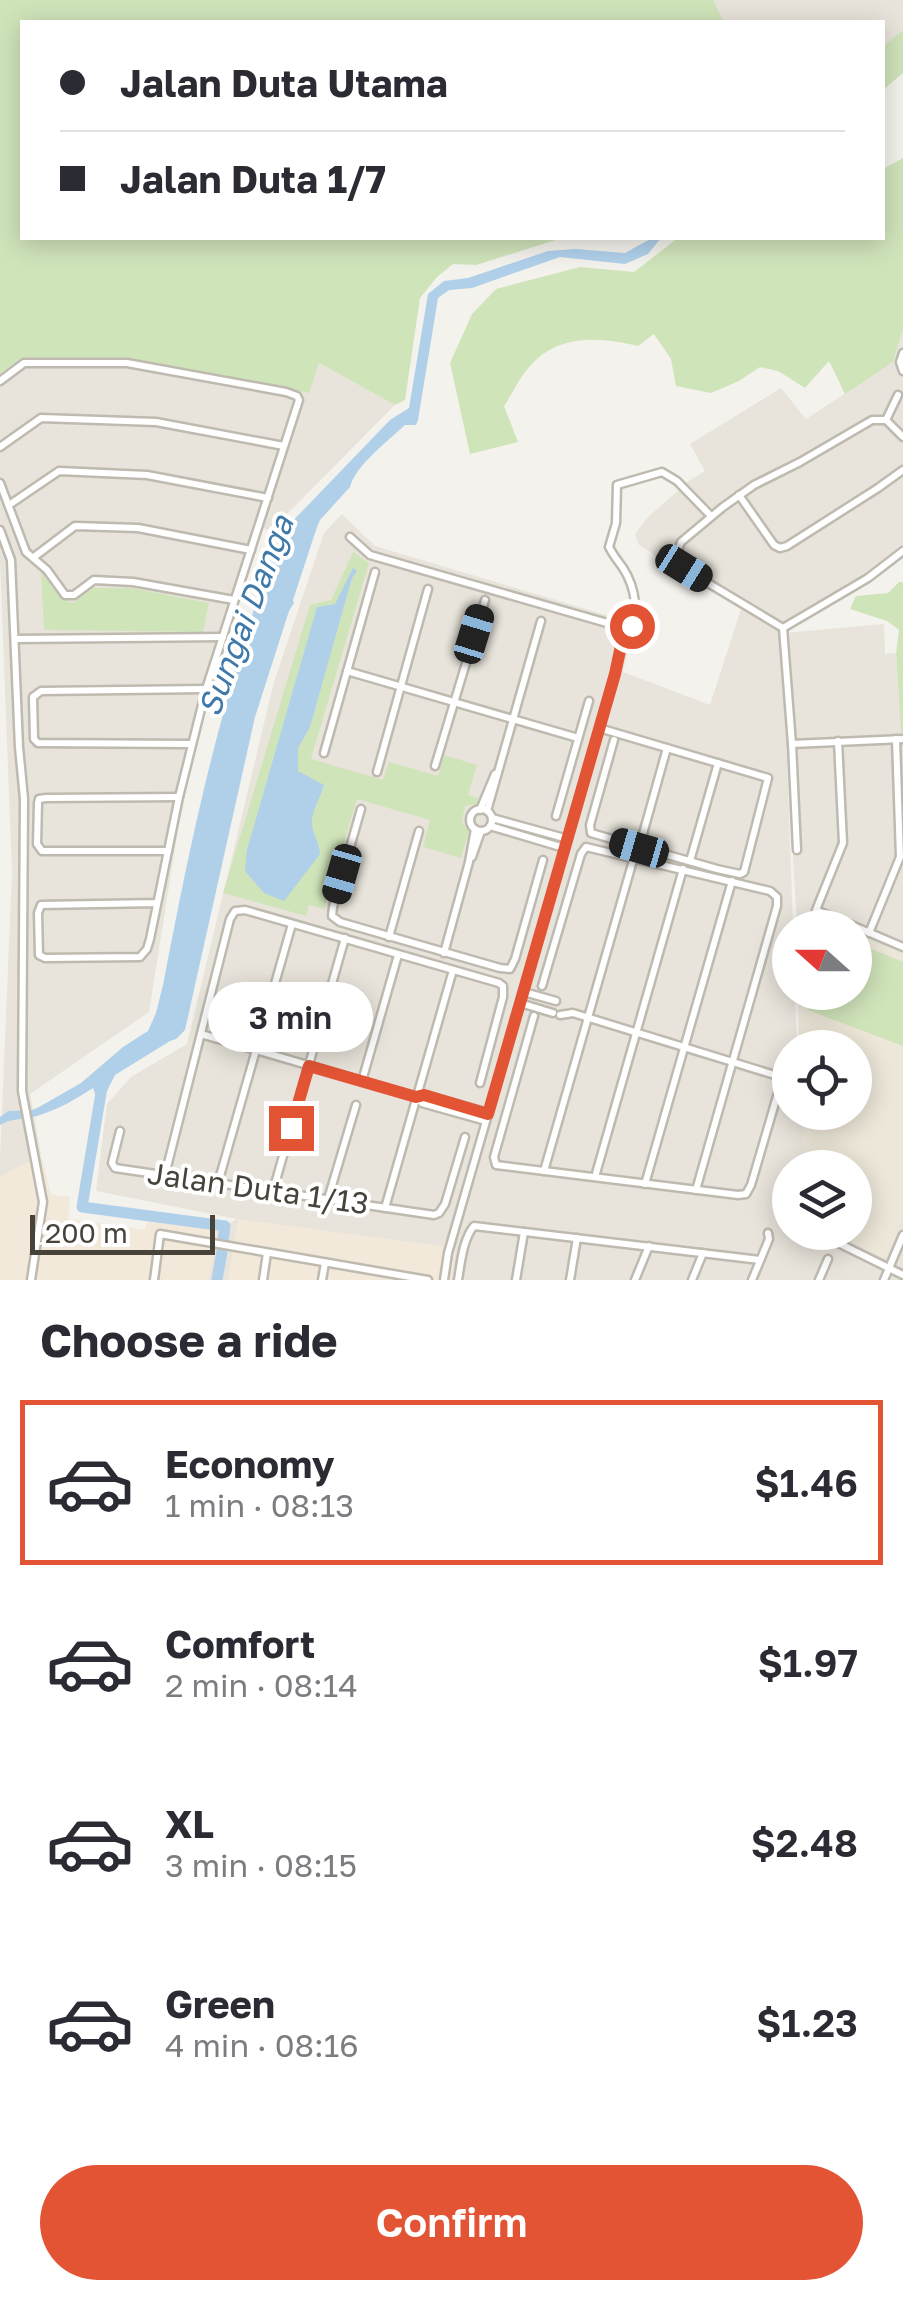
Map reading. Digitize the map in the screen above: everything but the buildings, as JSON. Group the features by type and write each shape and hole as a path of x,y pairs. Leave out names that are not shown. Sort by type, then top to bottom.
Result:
{"street":[{"path":"903,353 903,371"},
{"path":"0,380 24,363 128,363 292,394 299,400 206,689 191,744 150,939 146,949 140,957 41,957 38,952 38,910 45,905 157,904"},
{"path":"886,420 898,395"},
{"path":"0,447 41,418 156,422 284,446"},
{"path":"783,628 684,568 677,552 682,542 739,495 872,420 886,420 903,437"},
{"path":"739,495 780,548 903,470"},
{"path":"9,505 59,472 147,475 268,498"},
{"path":"350,537 370,556 622,629 632,626 634,620 630,581 608,547 616,519 618,485 662,472 671,475 712,516"},
{"path":"0,483 26,552 62,592 70,596 94,580 132,582 234,600"},
{"path":"34,557 75,526 138,528 251,550"},
{"path":"0,530 11,560 24,799 22,1091 43,1202 31,1280"},
{"path":"783,628 868,578 903,551"},
{"path":"324,753 374,572"},
{"path":"377,772 428,590"},
{"path":"435,766 485,600"},
{"path":"444,953 541,621"},
{"path":"783,628 797,850"},
{"path":"444,1280 448,1254 615,674 622,629"},
{"path":"15,639 223,637"},
{"path":"347,671 578,738"},
{"path":"191,744 38,743 34,739 32,700 41,691 206,689"},
{"path":"556,816 589,701"},
{"path":"599,728 766,776 769,780 745,869 740,874 589,831 614,740"},
{"path":"792,744 899,739 901,854 872,926"},
{"path":"823,910 819,908 843,843 838,742"},
{"path":"639,848 667,748"},
{"path":"690,861 718,763"},
{"path":"168,851 42,851 37,844 37,807 39,800 46,798 179,798"},
{"path":"361,809 332,916 340,922 444,953 510,968 543,860"},
{"path":"478,830 471,823 472,816 487,816 568,839"},
{"path":"487,816 564,848"},
{"path":"389,936 419,831"},
{"path":"542,986 582,851 590,847 770,891 778,901 696,1190"},
{"path":"544,1172 634,858"},
{"path":"596,1177 682,869"},
{"path":"645,1184 732,882"},
{"path":"164,1175 235,910 345,938 503,986 504,997 480,1083"},
{"path":"218,1183 292,924"},
{"path":"872,934 903,947"},
{"path":"273,1191 345,938"},
{"path":"362,1082 398,954"},
{"path":"385,1208 453,970"},
{"path":"524,992 560,1003 588,1018 778,1076 780,1086 746,1194 494,1164 534,1016"},
{"path":"520,1004 557,1014 573,1013"},
{"path":"201,1034 487,1118"},
{"path":"328,1200 356,1105"},
{"name":"Jalan Duta 1/13","path":"120,1131 112,1166 428,1214 439,1214 445,1204 465,1137"},
{"path":"458,1280 472,1226 760,1260"},
{"path":"516,1280 524,1232"},
{"path":"752,1280 768,1233"},
{"path":"154,1280 160,1234 382,1276 428,1280"},
{"path":"884,1280 903,1235"},
{"path":"570,1280 577,1238"},
{"path":"635,1280 648,1246"},
{"path":"851,1250 903,1275"},
{"path":"263,1280 268,1253"},
{"path":"692,1280 703,1253"},
{"path":"818,1280 828,1259"},
{"path":"322,1280 325,1263"}],"shaded area":[{"path":"713,0 903,0 903,30 885,44 885,20 723,20"},
{"path":"903,329 903,558 871,582 784,633 884,624 885,654 896,653 903,732 903,1280 0,1280 0,1159 12,872 0,561 0,374 21,358 126,359 308,393 319,363 395,405 270,531 263,528 211,688 184,792 149,1012 30,1094 51,1195 70,1197 68,1219 145,1230 147,1222 218,1230 237,1219 96,1191 107,1104 131,1077 187,1044 274,682 324,533 342,514 375,546 623,620 632,633 623,672 710,705 741,609 639,545 635,534 647,518 705,471 690,444 781,388 806,419 893,362"},
{"path":"872,941 903,954 903,1218 883,1258 867,1250 872,1250 872,1150 803,1150 803,1130 872,1130 872,1030 800,1030 799,1010 872,1010"},
{"path":"41,1155 51,1195 70,1197 68,1219 145,1230 147,1222 218,1230 209,1280 0,1280 0,1177"},
{"path":"238,1219 456,1248 451,1280 228,1280"}],"green space":[{"path":"0,0 713,0 723,20 20,20 20,240 556,240 476,265 453,264 437,277 420,298 405,400 395,405 319,363 309,393 126,359 21,358 0,374"},
{"path":"903,30 903,73 885,88 885,44"},
{"path":"903,158 903,329 893,362 845,394 829,361 805,388 778,371 760,367 711,393 676,386 671,359 654,334 638,346 595,340 567,343 531,365 504,406 518,442 470,454 450,363 472,314 496,289 580,267 634,272 675,240 885,240 885,168"},
{"path":"353,552 369,563 311,759 383,780 389,762 438,776 444,755 477,765 468,795 479,799 477,804 465,806 462,822 469,831 461,858 423,847 430,820 357,799 324,909 309,905 306,916 223,893 310,605 331,600"},
{"path":"41,572 61,599 72,603 93,588 131,588 209,603 203,632 44,630"},
{"path":"903,582 901,733 896,653 899,630 887,621 850,609 856,596 888,593"},
{"path":"872,949 903,962 903,1046 872,1034 872,1030 861,1030 808,1010 872,1010"}],"water":[{"path":"648,240 659,240 648,254 625,264 560,257 472,288 449,290 438,298 416,425 405,425 373,454 317,527 255,717 185,1030 115,1075 103,1099 97,1099 93,1088 47,1113 0,1125 0,1117 8,1111 32,1110 81,1083 148,1031 163,985 208,771 266,571 285,529 390,420 409,408 428,294 444,281 468,278 548,251 625,253"},
{"path":"353,568 357,571 310,727 298,748 298,771 324,785 312,820 320,854 284,901 264,893 245,871 247,850 317,607 335,604"}],"waterway":[{"path":"102,1087 82,1207 225,1226 223,1241"},
{"path":"217,1280 222,1251"}],"route":[{"path":"291,1128 309,1066 488,1114 624,632 632,626"}],"water label":[{"name":"Sungai Danga","path":"246,616"}]}
